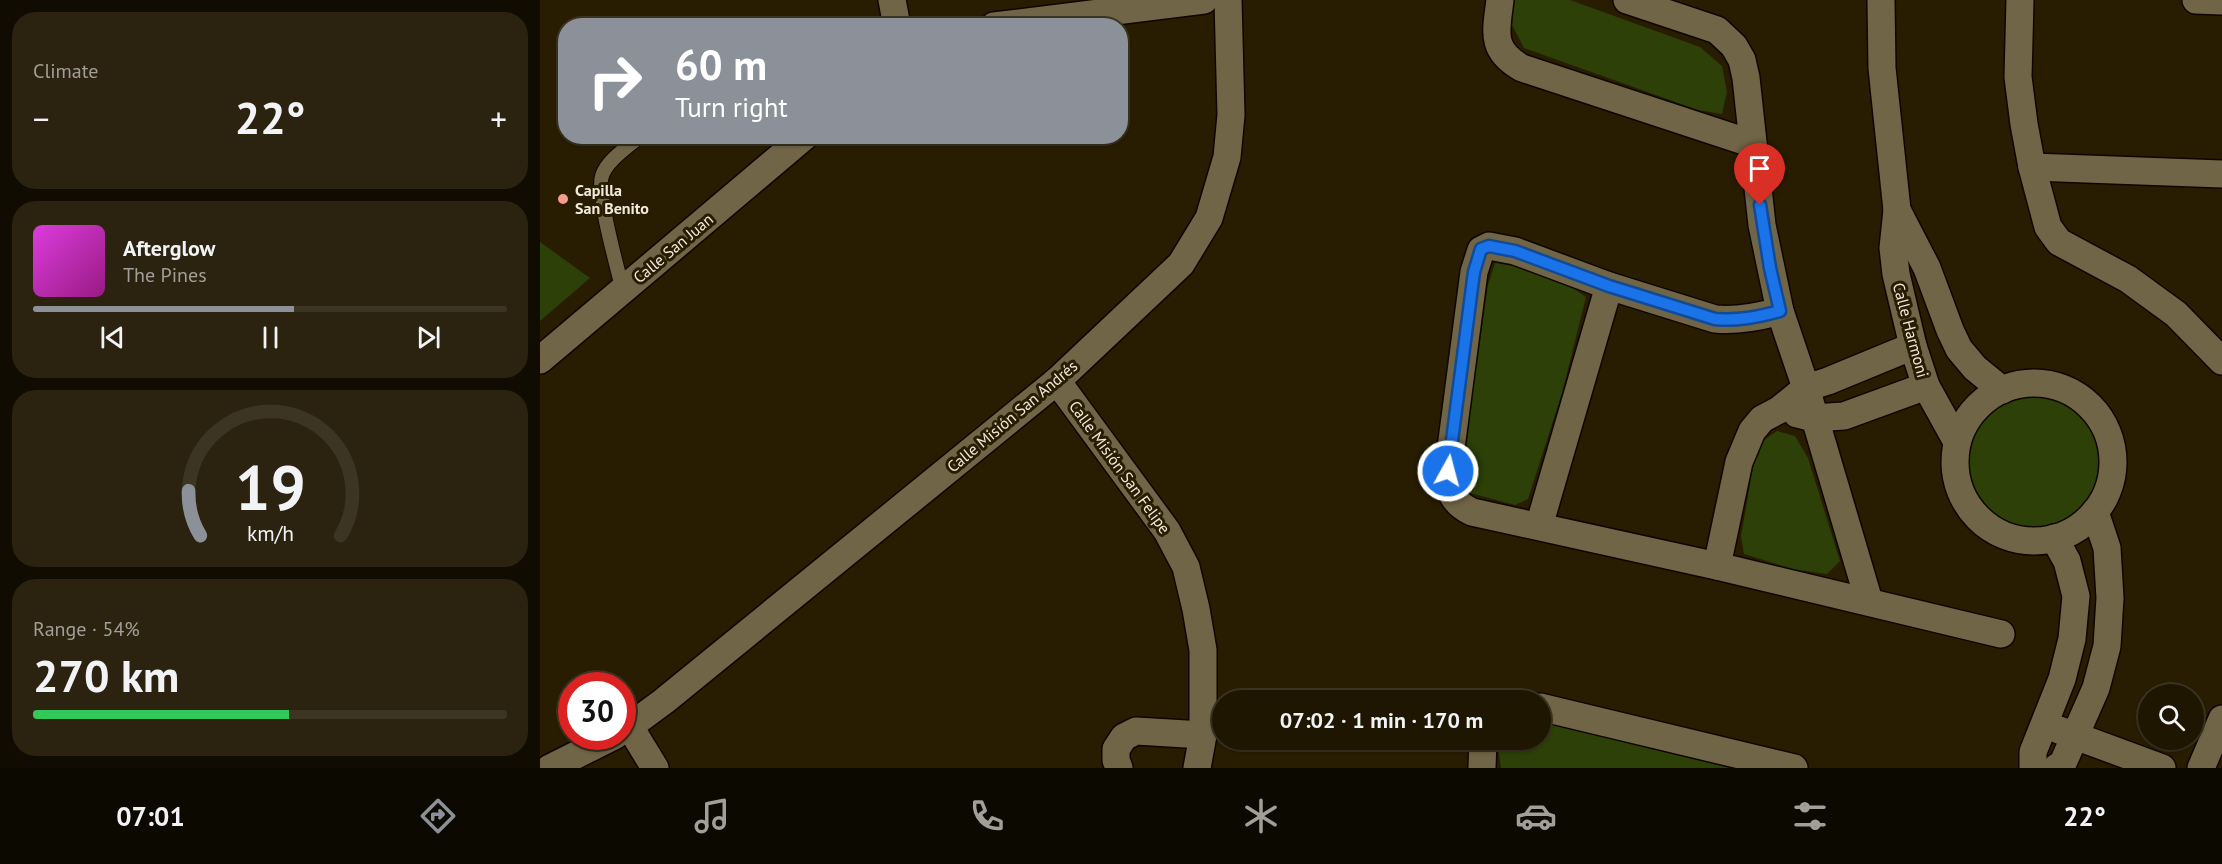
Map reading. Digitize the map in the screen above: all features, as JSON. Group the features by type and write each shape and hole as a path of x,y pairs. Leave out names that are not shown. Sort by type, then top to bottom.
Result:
{"street":[{"path":"892,0 895,18"},
{"path":"1059,18 1204,0"},
{"name":"Calle Misión San Andrés","path":"636,721 1057,381 1181,264 1209,218 1227,157 1230,126 1228,0"},
{"path":"1500,0 1496,32 1500,48 1508,60 1522,68 1753,144"},
{"path":"1628,0 1717,30 1734,46 1742,60 1746,78 1762,225 1780,311 1806,388 1869,601"},
{"name":"Calle Harmoni","path":"1881,0 1882,68 1897,210 1893,248 1902,304 1926,386 1957,442"},
{"path":"2020,0 2018,77 2032,167 2048,227 2059,242 2128,279 2176,314 2222,361"},
{"path":"2196,0 2222,1"},
{"name":"Calle San Juan","path":"540,360 796,144"},
{"path":"2032,167 2222,174"},
{"name":"Calle Harmoni","path":"1897,210 1927,268 1959,349 1975,368 2001,390"},
{"path":"1780,311 1749,319 1731,321 1715,319 1609,286 1501,247 1489,246 1481,249 1474,272 1448,471 1453,499 1472,512 1869,601 2001,634"},
{"path":"1539,526 1609,286"},
{"path":"1717,566 1738,462 1752,431 1762,420 1779,410 1806,388 1913,346"},
{"name":"Calle Misión San Felipe","path":"1057,381 1167,531 1186,567 1203,650 1203,735 1197,768"},
{"path":"2036,382 2054,385 2084,400 2098,414 2107,429 2114,463 2108,489 2095,512 2082,524 2054,538 2032,540 2015,538 1998,532 1971,510 1962,494 1956,477 1955,460 1957,442 1963,426 1973,411 1986,399 2001,390 2018,384 2036,382"},
{"path":"1779,410 1813,418 1844,416 1926,386"},
{"path":"2054,538 2067,561 2076,596 2072,639 2062,679 2033,760 2066,766 2096,688 2107,646 2110,598 2107,548 2095,512"},
{"path":"1551,710 1794,768"},
{"path":"2202,768 2222,719"},
{"path":"2045,725 2162,768"},
{"path":"1119,768 1116,749 1124,737 1136,730 1203,735"},
{"path":"636,747 655,768"},
{"name":"Calle Misión San Andrés","path":"550,768 586,750"},
{"path":"1482,768 1483,750"}],"lane":[{"path":"622,291 601,195 602,177 612,160 631,144"}],"green space":[{"path":"1514,0 1570,0 1700,47 1722,66 1727,92 1722,114 1698,110 1524,48 1512,25"},
{"path":"540,242 590,278 540,321"},
{"path":"1495,263 1521,267 1554,278 1586,297 1562,393 1528,499 1515,505 1470,493 1461,473 1488,285"},
{"path":"2037,392 2063,398 2085,412 2099,434 2105,460 2099,486 2085,508 2063,522 2037,528 2011,522 1989,508 1975,486 1969,460 1975,434 1989,412 2011,398"},
{"path":"1777,431 1795,436 1808,458 1840,561 1827,574 1793,569 1744,554 1741,536 1757,445"},
{"path":"1551,721 1741,768 1501,768 1498,750 1551,750"}],"place":[{"name":"Capilla San Benito","path":"563,199"}],"route":[{"path":"1448,471 1474,272 1481,249 1489,246 1515,251 1609,286 1715,319 1731,321 1749,319 1780,311 1770,268 1760,205"}]}
